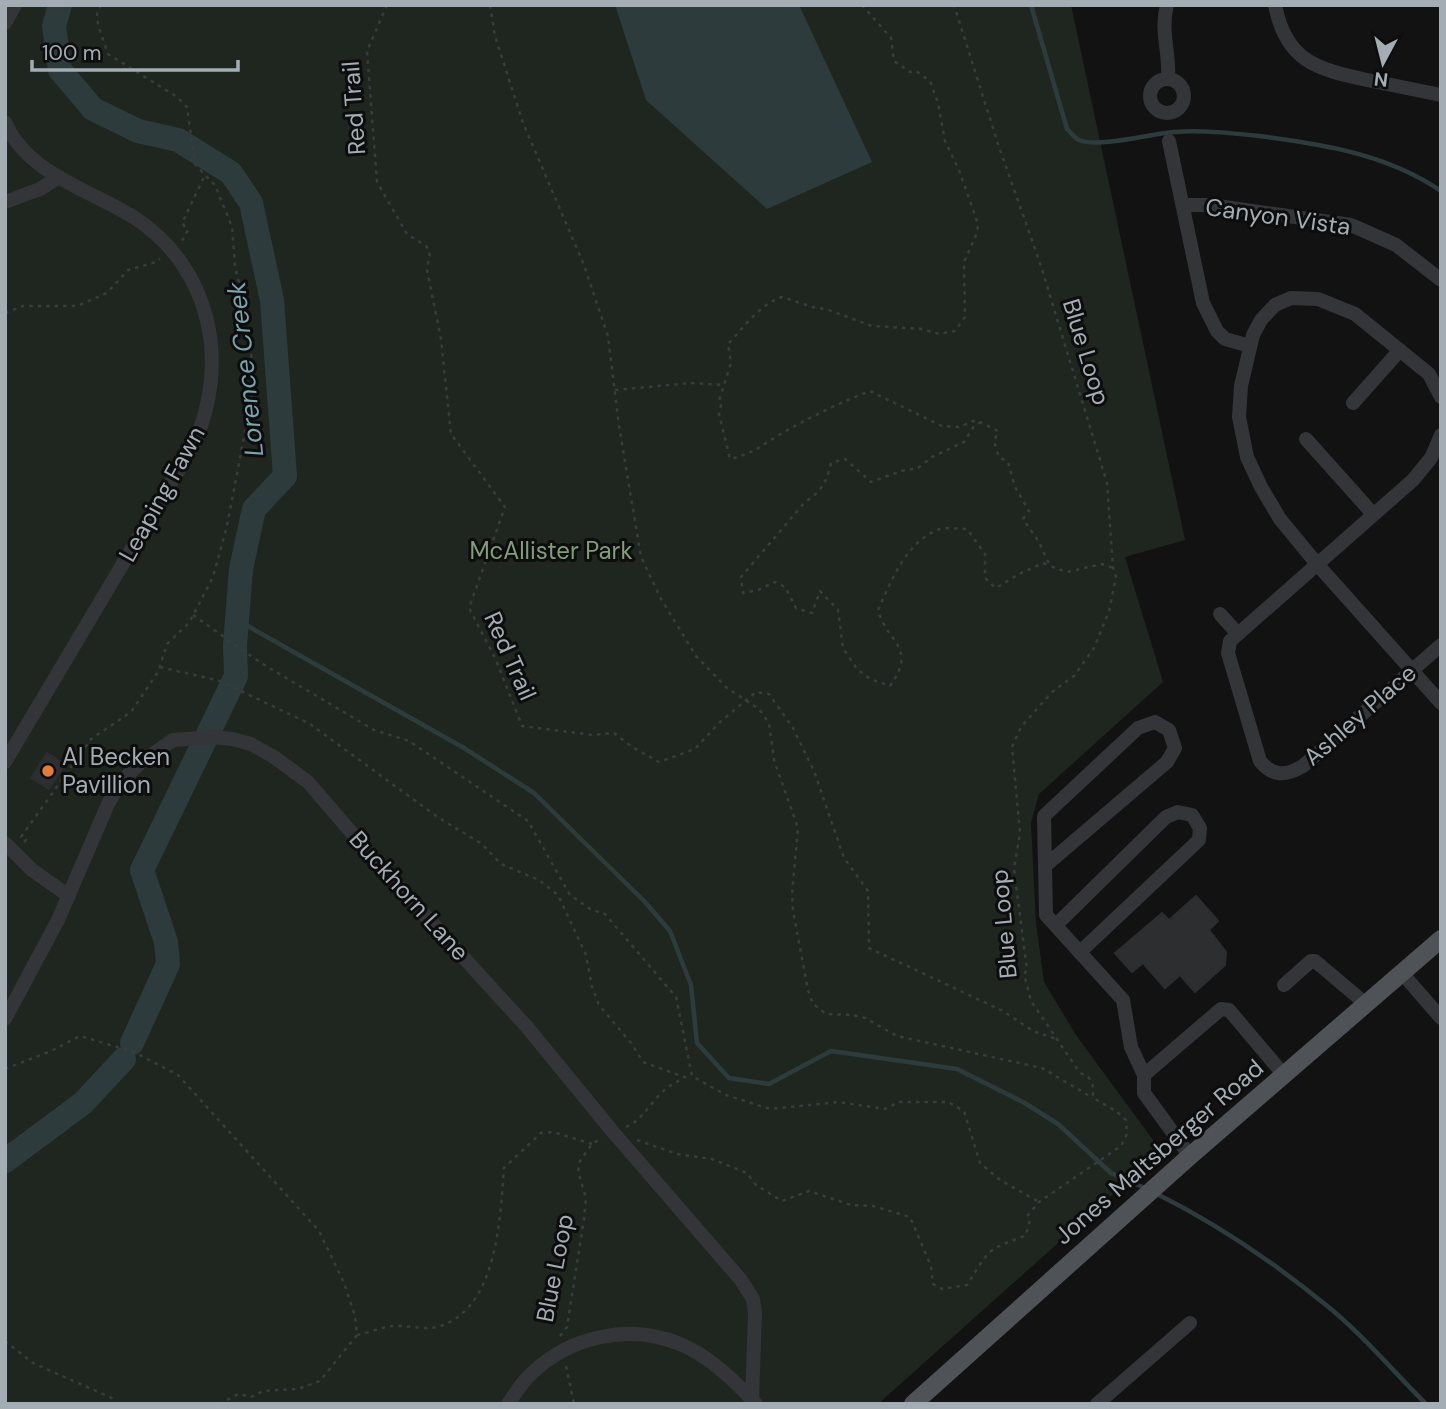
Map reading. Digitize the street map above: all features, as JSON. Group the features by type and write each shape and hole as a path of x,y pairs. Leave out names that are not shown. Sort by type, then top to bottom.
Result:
{"main road":[{"name":"Jones Maltsberger Road","path":"913,1404 1189,1158 1441,939"}],"street":[{"path":"5,23 15,5"},
{"path":"1167,5 1163,25 1169,66 1168,78"},
{"path":"1275,5 1285,38 1295,52 1310,64 1330,72 1441,94"},
{"name":"Leaping Fawn","path":"5,122 22,147 46,169 134,218 171,250 194,285 205,311 211,337 213,374 207,410 194,444 5,762"},
{"path":"1169,141 1203,303 1211,323 1225,339 1250,346"},
{"path":"5,202 40,189 59,177"},
{"name":"Canyon Vista","path":"1183,205 1211,205 1351,225 1396,244 1441,280"},
{"path":"1441,397 1429,374 1354,314 1331,303 1311,298 1291,298 1275,305 1261,320 1250,346 1241,386 1239,417 1247,457 1280,519 1441,703"},
{"path":"1353,402 1400,350"},
{"path":"1220,614 1238,634 1413,480 1431,458 1441,435"},
{"path":"1306,439 1373,514"},
{"name":"Ashley Place","path":"1238,634 1230,641 1228,653 1261,761 1267,769 1276,774 1290,774 1303,766 1441,645"},
{"path":"1045,866 1167,762 1175,748 1170,730 1155,722 1138,728 1044,816 1045,866 1046,915 1123,1000 1131,1046 1144,1075 1144,1093 1189,1158"},
{"name":"Buckhorn Lane","path":"5,1019 69,896 108,804 121,782 139,763 173,740 213,737 232,738 251,744 308,782 398,886 527,1027 613,1132 741,1280 753,1298 756,1326 754,1402"},
{"path":"1056,925 1166,817 1178,812 1192,815 1200,828 1199,840 1080,952"},
{"path":"5,843 32,870 69,896"},
{"path":"1284,985 1311,961 1319,961 1366,1004"},
{"path":"1402,973 1441,1018"},
{"path":"1144,1075 1221,1009 1228,1010 1284,1075"},
{"path":"1097,1404 1190,1323"},
{"path":"508,1404 529,1375 549,1358 571,1346 618,1334 639,1335 682,1345 725,1374 754,1402"}],"path":[{"path":"20,846 26,840 21,837 92,739 131,712 160,667 167,644 189,623 213,577 253,390 250,329 235,266 232,227 215,185 195,164 187,107 177,97 108,54 98,25 97,12 101,5"},
{"name":"Red Trail","path":"387,5 367,51 377,182 407,234 426,246 430,252 427,270 441,339 451,434 505,507 469,608 496,660 522,726 593,735 614,733 659,762 695,749 745,699"},
{"path":"490,5 495,36 523,123 584,265 608,336 641,557 661,599 696,656 727,688 759,709 769,723 774,760 798,828 793,911 813,1004 826,1014 865,1018 897,1036 1042,1069 1093,1098"},
{"path":"862,5 891,38 894,61 930,81 938,103 945,141 959,170 978,225 964,262 965,317 955,331 939,334 922,329 872,326 782,297 760,310 728,344 731,363 719,401 719,414 730,459 751,454 780,435 848,399 870,391 942,426 959,427 975,420 981,422 998,431 994,442 999,457 1009,463 1016,487 1029,511 1023,519 1039,542 1050,566"},
{"name":"Blue Loop","path":"954,5 999,148 1040,263 1107,483 1112,568 1116,577 1109,611 1094,648 1074,677 1052,692 1021,727 1012,747 1020,833 1014,869 1027,970 1024,974 1031,1001 1080,1073 1088,1076 1093,1083 1093,1098 1116,1111 1126,1121 1127,1134 1121,1146 1107,1157 1039,1202"},
{"path":"5,313 23,306 78,306 107,293 128,270 156,262 183,239 188,230 182,223 205,175"},
{"path":"614,390 691,383 723,385"},
{"path":"981,422 974,426 964,442 932,457 918,468 872,482 845,459 831,463 827,483 805,502 740,577 743,593 775,582 785,587 796,608 812,612 820,591 838,610 843,648 857,669 870,679 890,687 899,673 901,649 882,625 878,610 893,577 923,536 943,528 967,529 985,554 985,578 996,588 1043,563 1067,572 1102,564 1112,568"},
{"path":"193,615 261,663 374,730 409,741 528,821 570,895 590,909 605,914 677,997 692,1076"},
{"path":"160,667 220,681 310,724 439,818 482,844 501,864 552,888 558,895 586,956 592,987 599,1005 631,1043 643,1062 687,1078"},
{"path":"745,699 756,692 769,694 793,728 814,771 844,858 868,891 869,948 1003,1011 1033,1031 1058,1040"},
{"path":"5,1069 51,1051 79,1036 134,1052 178,1075 319,1231 344,1283 355,1316 357,1335"},
{"path":"220,1404 238,1394 251,1397 263,1391 298,1389 320,1381 357,1335 373,1333 390,1326 423,1329 442,1326 462,1314 477,1296 494,1250 504,1168 541,1133 553,1132 592,1144 634,1124 656,1097 677,1081 692,1076"},
{"path":"637,1140 677,1154 712,1159 747,1173 756,1185 782,1201 809,1191 851,1205 873,1206 909,1217 931,1266 933,1284 942,1289 967,1285 990,1253 1005,1243 1026,1235 1030,1220 1028,1215 1039,1202 1000,1180 980,1163 964,1111 948,1102 899,1102 885,1109 839,1102 770,1108 726,1095 692,1076"},
{"name":"Blue Loop","path":"559,1341 560,1335 567,1327 584,1219 586,1198 578,1171 580,1161 592,1144"},
{"path":"5,1341 33,1363 114,1399 115,1404"},
{"path":"565,1362 574,1404"}],"green space":[{"name":"McAllister Park","path":"5,5 1071,5 1185,540 1125,557 1163,682 1039,794 1031,823 1036,923 1044,982 1076,1035 1161,1151 878,1404 5,1404"}],"shaded area":[{"path":"615,5 799,5 872,162 767,209 646,100"}],"building":[{"name":"Al Becken Pavillion","path":"47,753 65,764 49,789 31,778"},
{"path":"1196,896 1218,921 1209,930 1226,952 1225,965 1195,992 1180,975 1165,988 1143,963 1132,972 1115,953 1162,913 1169,920"}],"waterway":[{"name":"Lorence Creek","path":"60,5 54,26 60,70 93,109 138,131 178,140 231,173 251,203 272,300 285,476 254,509 241,569 235,645 236,676 142,870 166,942 168,964 132,1043"},
{"path":"1031,5 1067,129 1079,140 1111,142 1195,131 1283,139 1376,159 1420,178 1441,191"},
{"path":"237,620 464,748 534,793 645,902 670,931 691,985 697,1043 729,1078 769,1084 831,1051 957,1069 1023,1102 1058,1124 1111,1173 1147,1189"},
{"name":"Lorence Creek","path":"5,1161 83,1103 124,1059"},
{"path":"1155,1193 1222,1230 1306,1289 1351,1327 1426,1404"}],"place":[{"name":"Al Becken Pavillion","path":"48,771"}]}
